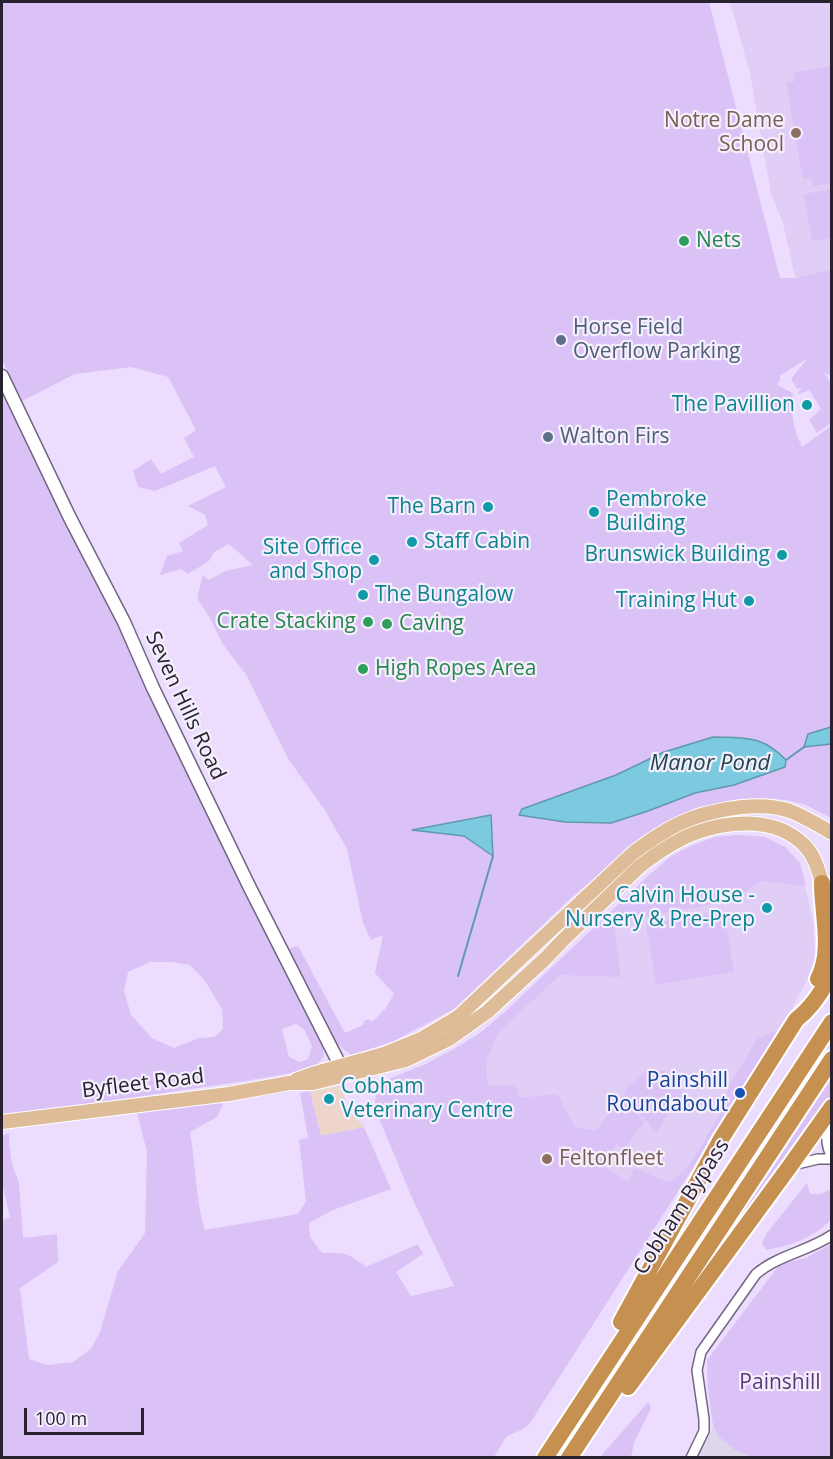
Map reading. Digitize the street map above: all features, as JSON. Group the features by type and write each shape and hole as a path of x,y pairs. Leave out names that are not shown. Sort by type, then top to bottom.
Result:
{"highway":[{"path":"545,1458 570,1418 721,1138 796,1020 805,1000 822,974 828,944 822,896 827,885"},
{"path":"796,1020 806,1013 831,971"},
{"name":"Cobham Bypass","path":"570,1418 831,1022"},
{"name":"Cobham Bypass","path":"572,1453 831,1059"},
{"path":"572,1453 610,1411 830,1109"}],"main road":[{"name":"Seven Hills Road","path":"2,376 70,518 124,622 153,688 247,882 334,1052 345,1068"},
{"name":"Byfleet Road","path":"345,1068 421,1039 458,1017 633,853 664,831 687,820 735,807 762,807 790,811 831,833"},
{"name":"Byfleet Road","path":"2,1122 229,1095 289,1083 312,1074 406,1060 449,1039 487,1012 640,866 667,847 694,833 711,828 742,823 771,826 794,837 806,847 816,863 827,885 830,907"}],"street":[{"path":"790,1166 831,1158 826,1143 830,1109"},
{"path":"691,1458 705,1425 697,1370 701,1352 756,1274 768,1265 815,1245 831,1235"}],"shaded area":[{"name":"Notre Dame School","path":"730,2 831,2 831,276 795,278 783,223 771,194 750,73"},
{"name":"Feltonfleet","path":"738,835 765,837 785,847 800,863 813,921 816,963 775,1040 530,1423 523,1429 521,1419 410,1193 375,1108 376,1091 389,1079 426,1064 480,1033 670,857 715,837"},
{"path":"341,1086 349,1111 364,1127 321,1136 310,1091"},
{"path":"713,1427 719,1437 735,1450 752,1457 696,1458"}],"green space":[{"path":"2,2 709,2 780,278 795,278 831,270 831,378 830,375 824,373 831,383 831,423 817,433 809,420 821,409 809,390 799,394 802,388 797,389 791,379 807,359 779,376 781,378 777,385 793,393 793,421 802,447 831,426 831,818 806,805 786,800 739,799 695,808 646,835 571,898 454,1009 392,1042 351,1055 332,1040 286,949 298,946 345,1033 363,1025 368,1019 372,1022 386,1008 394,994 375,973 383,935 371,940 363,923 347,849 324,809 289,760 247,676 222,643 197,598 203,575 209,580 225,571 253,565 229,544 214,552 209,561 188,574 181,569 160,575 167,556 183,551 179,543 208,525 205,515 188,506 226,487 215,466 155,491 138,487 133,471 151,459 161,474 194,457 184,438 196,430 168,377 131,367 75,374 22,401 2,360","holes":["713,737 785,767 734,785 695,793 611,823 565,822 520,815 522,809 616,775 664,752"]},
{"path":"831,66 831,183 813,186 811,178 803,179 786,83 795,81 794,72"},
{"path":"831,189 831,238 812,241 804,194"},
{"path":"2,388 307,1002 324,1056 316,1066 286,1074 2,1117","holes":["150,962 190,965 205,981 222,1009 223,1029 214,1037 199,1038 174,1048 152,1038 131,1015 124,991 128,972","296,1024 304,1029 312,1046 308,1059 300,1062 289,1057 282,1029"]},
{"path":"738,835 765,837 785,847 800,863 806,886 762,881 731,901 613,922 621,977 560,975 498,1033 488,1056 486,1067 488,1085 516,1085 519,1098 557,1094 575,1127 596,1131 621,1097 645,1123 624,1149 616,1144 603,1166 628,1181 634,1168 670,1183 688,1167 719,1117 730,1084 757,1039 781,1029 530,1423 506,1437 494,1457 2,1457 2,1221 10,1217 2,1183 2,1136 9,1133 12,1164 19,1183 23,1238 57,1234 58,1262 20,1288 29,1359 47,1365 73,1362 91,1349 100,1332 118,1271 145,1233 147,1152 137,1113 220,1101 223,1105 217,1117 190,1132 199,1206 205,1230 298,1214 306,1201 299,1140 308,1138 300,1093 310,1091 321,1136 364,1127 391,1189 333,1210 309,1223 310,1237 322,1253 346,1254 366,1267 418,1244 423,1254 396,1272 411,1296 454,1286 410,1193 375,1108 376,1091 389,1079 426,1064 480,1033 670,857 715,837"},
{"path":"724,911 734,972 656,985 646,924"},
{"path":"649,1069 668,1072 682,1085 681,1096 656,1132 624,1096 626,1088"},
{"path":"831,1074 831,1098 744,1218 738,1215"},
{"path":"807,1183 810,1194 821,1194 831,1189 831,1220 801,1240 766,1250 762,1243 767,1233"},
{"name":"Painshill","path":"831,1244 831,1457 752,1457 735,1450 719,1437 713,1426 707,1360 780,1264 806,1258"},
{"path":"648,1402 651,1408 634,1443 631,1457 600,1457"}],"water":[{"path":"831,727 831,744 804,747 808,734"},
{"name":"Manor Pond","path":"713,737 744,738 761,742 786,760 785,767 734,785 695,793 611,823 565,822 519,815 522,809 616,775 664,752"},
{"path":"491,815 493,856 464,836 412,830"}],"waterway":[{"path":"786,760 804,747"},
{"path":"458,976 493,856"}],"place":[{"name":"Notre Dame School","path":"796,133"},
{"name":"Nets","path":"684,241"},
{"name":"Horse Field Overflow Parking","path":"561,340"},
{"name":"The Pavillion","path":"807,405"},
{"name":"Walton Firs","path":"548,437"},
{"name":"The Barn","path":"488,507"},
{"name":"Pembroke Building","path":"594,512"},
{"name":"Staff Cabin","path":"412,542"},
{"name":"Brunswick Building","path":"782,555"},
{"name":"Site Office and Shop","path":"374,560"},
{"name":"The Bungalow","path":"363,595"},
{"name":"Training Hut","path":"749,601"},
{"name":"Crate Stacking","path":"368,622"},
{"name":"Caving","path":"387,624"},
{"name":"High Ropes Area","path":"363,669"},
{"name":"Calvin House - Nursery & Pre-Prep","path":"767,908"},
{"name":"Painshill Roundabout","path":"740,1093"},
{"name":"Cobham Veterinary Centre","path":"329,1099"},
{"name":"Feltonfleet","path":"547,1159"}]}
